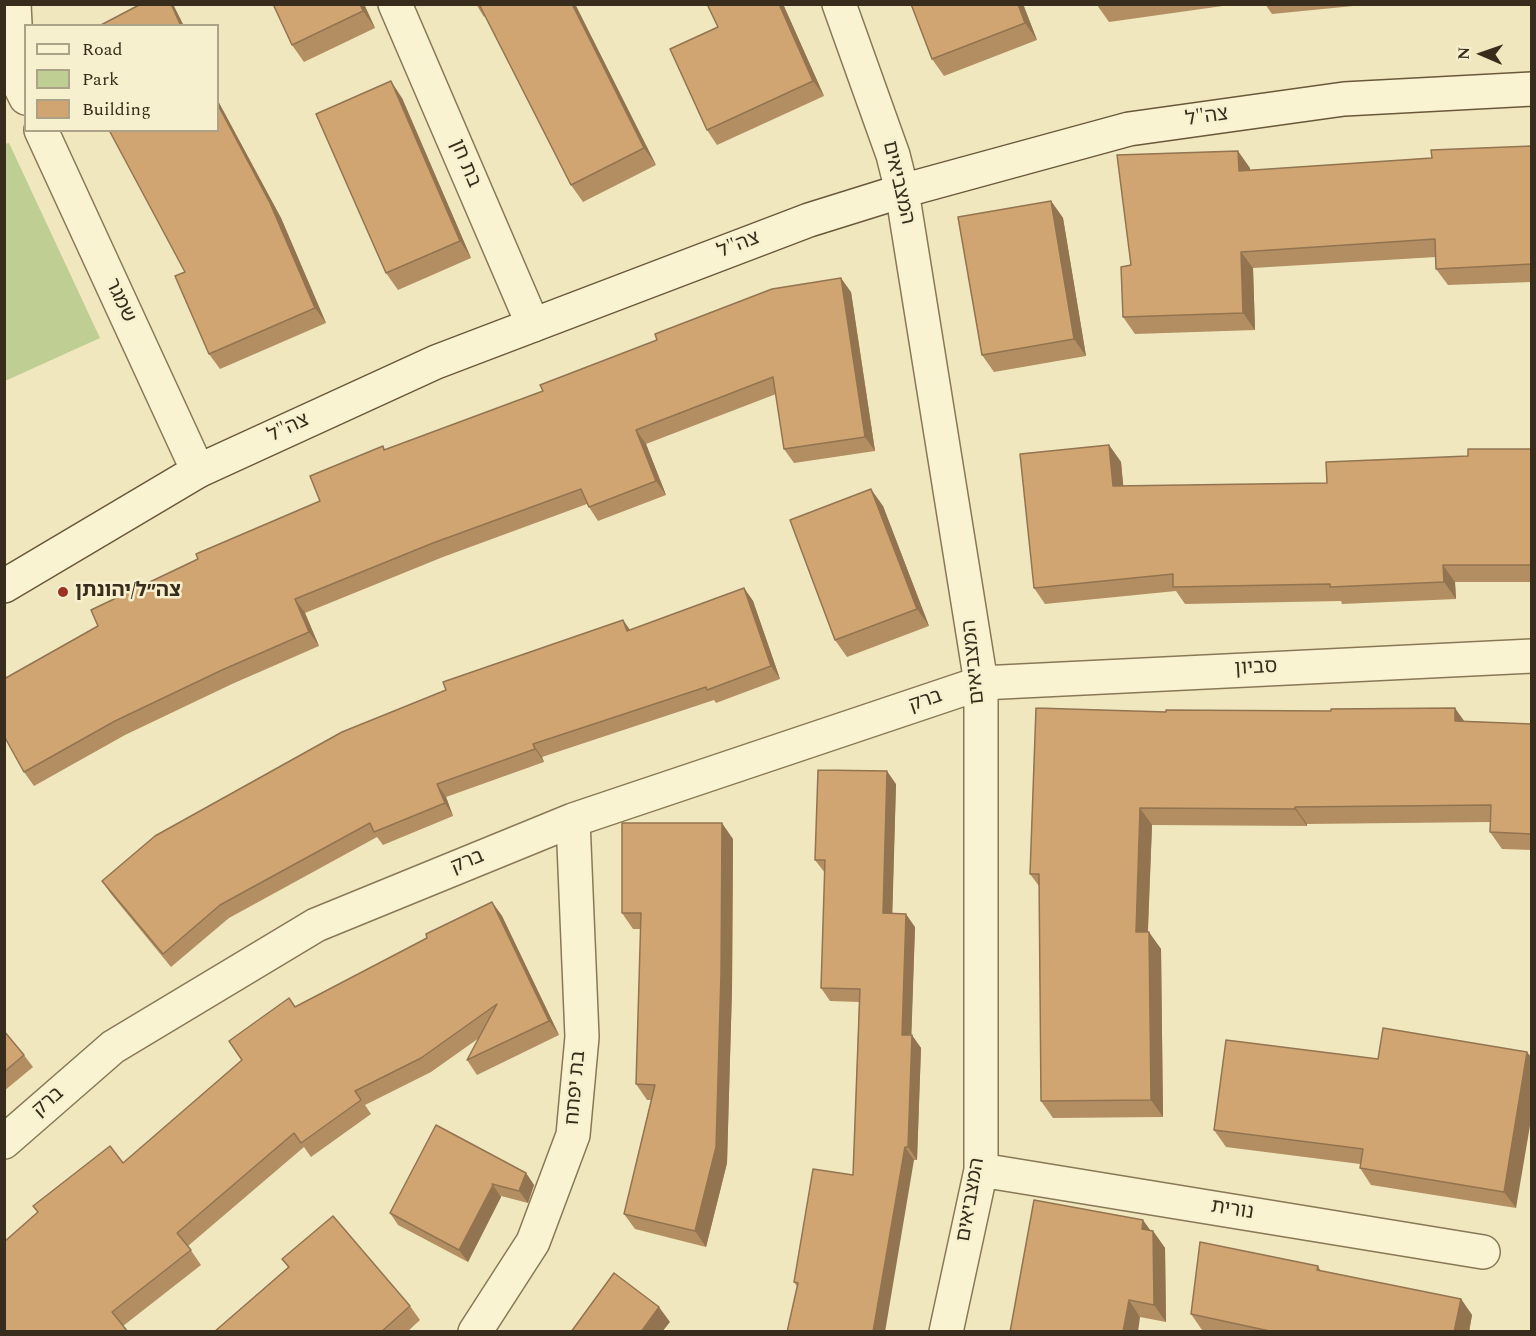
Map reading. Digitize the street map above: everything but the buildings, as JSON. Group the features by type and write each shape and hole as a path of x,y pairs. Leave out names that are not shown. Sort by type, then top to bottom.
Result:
{"street":[{"path":"14,4 16,88"},
{"name":"בת חן","path":"395,4 533,325"},
{"name":"המצביאים","path":"839,4 893,155 902,191 981,683 981,1170 946,1332"},
{"name":"צה\"ל","path":"4,586 198,471 436,362 809,220 902,191 1129,129 1344,99 1532,89"},
{"name":"שמגר","path":"41,132 198,471"},
{"name":"סביון","path":"981,683 1532,656"},
{"name":"ברק","path":"4,1142 113,1047 316,925 573,820 981,683"},
{"name":"בת יפתח","path":"475,1332 533,1242 573,1135 582,1037 573,820"},
{"name":"נורית","path":"981,1170 1483,1252"}],"green space":[{"path":"9,143 100,338 5,381 4,144"}],"place":[{"name":"צה״ל/יהונתן","path":"63,592"}]}
